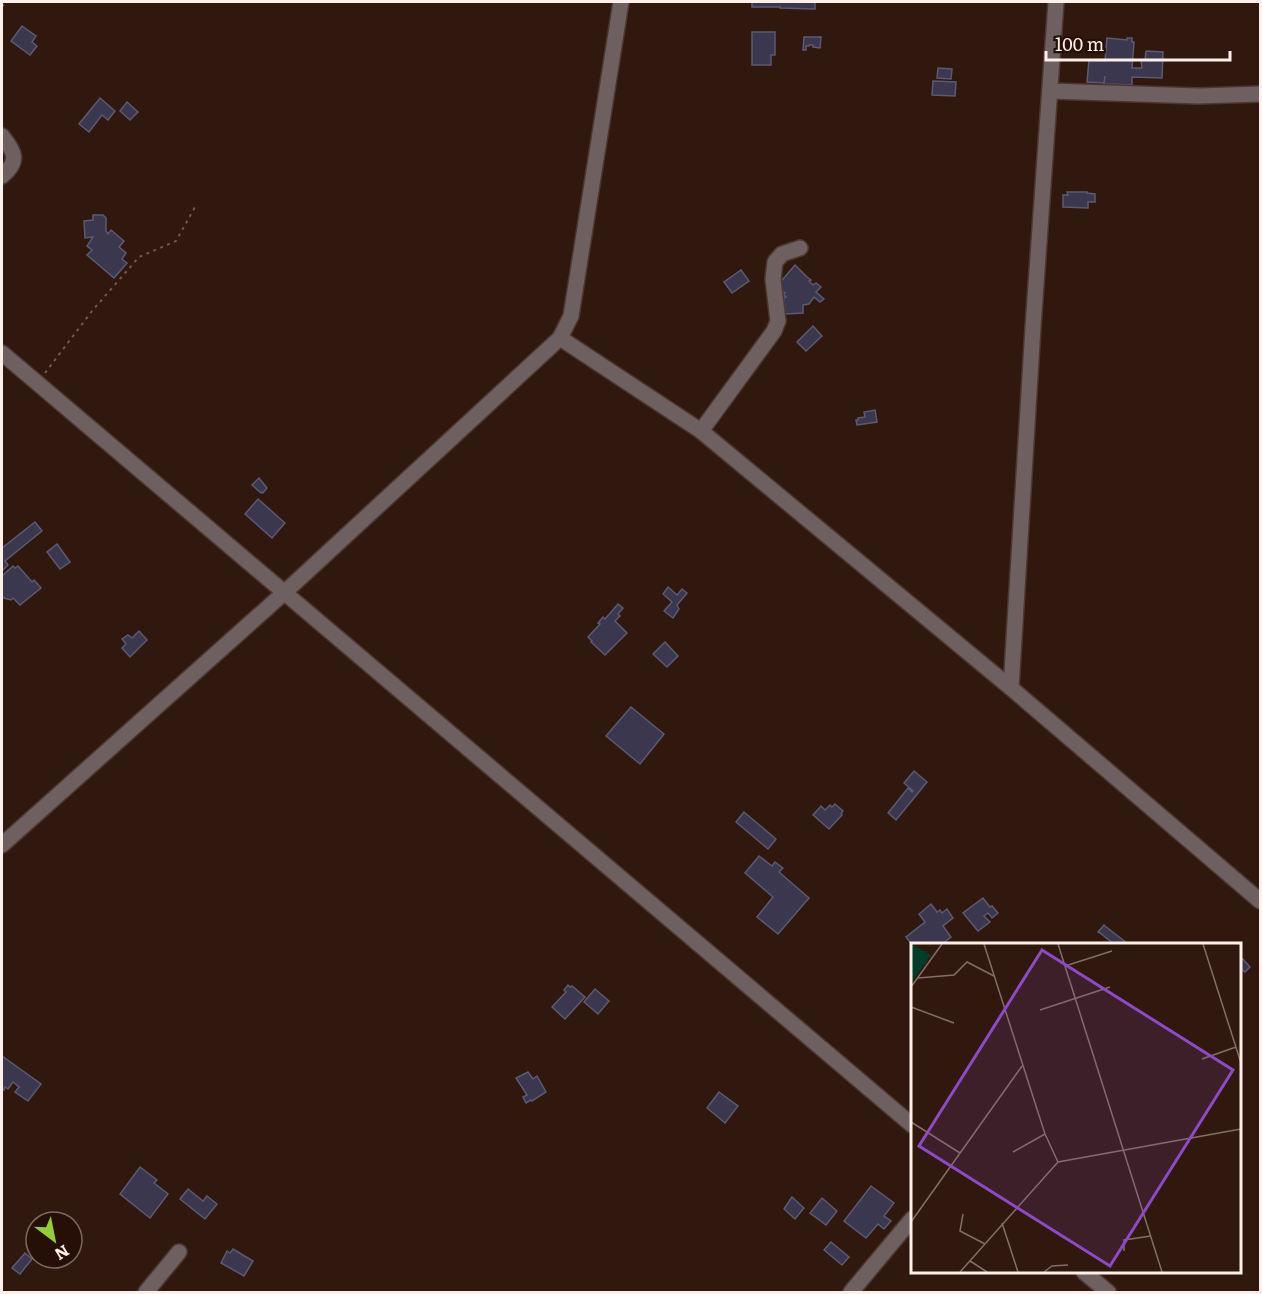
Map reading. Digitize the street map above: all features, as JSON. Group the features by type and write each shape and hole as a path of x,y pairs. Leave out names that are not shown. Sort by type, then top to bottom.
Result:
{"street":[{"path":"2,845 285,592 560,338 570,316 621,2"},
{"path":"1011,688 1056,2"},
{"path":"1050,91 1198,96 1260,94"},
{"path":"2,136 11,147 13,163 2,176"},
{"path":"701,431 774,331 778,321 773,279 775,262 782,254 800,248"},
{"path":"560,338 701,431 1011,688 1260,902"},
{"path":"2,353 911,1124"},
{"path":"851,1293 911,1220"},
{"path":"146,1293 179,1252"},
{"path":"1085,1273 1103,1291"}],"path":[{"path":"2,7 6,2"},
{"path":"37,382 92,311 139,257 176,241 195,207"}],"building":[{"path":"752,2 815,2 815,9 752,7"},
{"path":"22,26 36,36 32,42 37,46 30,55 11,41"},
{"path":"752,32 775,32 775,55 771,55 771,65 752,65"},
{"path":"804,37 821,37 820,48 809,45 806,46 806,50 803,50"},
{"path":"1107,38 1127,40 1127,38 1132,38 1134,42 1132,68 1142,68 1141,60 1145,60 1146,51 1163,52 1162,78 1132,77 1132,85 1104,84 1105,76 1104,83 1087,82 1089,60 1105,61"},
{"path":"938,68 952,69 951,79 937,78"},
{"path":"933,81 956,82 955,96 932,95"},
{"path":"100,98 115,111 108,120 102,115 89,132 79,124"},
{"path":"127,102 138,112 130,120 120,111"},
{"path":"1067,192 1095,194 1095,202 1088,202 1088,208 1063,207 1063,195 1068,195"},
{"path":"93,215 103,215 106,218 108,234 111,230 124,241 119,247 126,253 122,259 127,263 114,278 87,255 92,250 87,246 93,237 85,238 84,221 93,220"},
{"path":"795,265 811,280 809,281 813,285 816,283 821,287 816,292 824,299 820,302 814,297 809,304 803,305 803,313 785,314 784,297 786,297 783,294 785,293 777,286"},
{"path":"741,270 749,281 732,293 724,282"},
{"path":"813,326 822,336 806,351 797,342"},
{"path":"875,410 877,422 857,425 858,418 865,417 864,412"},
{"path":"259,478 267,488 263,493 252,485"},
{"path":"258,499 285,523 272,538 245,514"},
{"path":"35,522 42,531 5,561 8,565 2,571 2,548"},
{"path":"57,544 70,562 60,569 47,552"},
{"path":"13,566 15,568 18,566 32,582 34,580 41,588 20,605 13,598 11,600 2,596 2,576"},
{"path":"668,587 677,595 682,589 687,593 677,605 679,609 673,618 664,611 672,602 663,594"},
{"path":"618,604 623,608 615,621 627,633 605,655 588,637 603,617 605,619"},
{"path":"139,631 147,640 130,657 122,648 126,644 122,639 128,635 132,638"},
{"path":"665,642 678,656 667,667 653,654"},
{"path":"631,707 664,734 640,764 606,736"},
{"path":"914,771 927,782 896,820 888,813 908,788 913,791 904,783"},
{"path":"835,804 843,811 829,829 813,815 821,806 825,810"},
{"path":"744,812 776,839 768,849 736,822"},
{"path":"759,856 772,866 775,862 783,868 779,872 809,898 778,934 757,917 773,897 745,873"},
{"path":"983,898 998,913 992,918 988,913 984,916 990,922 978,931 963,913"},
{"path":"931,904 937,912 940,910 942,913 947,909 953,918 943,926 951,937 943,943 911,944 906,937 925,922 919,914"},
{"path":"1104,925 1127,943 1113,943 1098,932"},
{"path":"1241,957 1250,967 1245,972 1241,972"},
{"path":"568,985 585,997 565,1019 552,1007 566,992 564,990"},
{"path":"595,989 609,1001 598,1014 584,1002"},
{"path":"2,1056 41,1084 28,1101 15,1092 19,1087 13,1082 8,1089 2,1088"},
{"path":"528,1072 533,1079 537,1076 546,1092 526,1103 523,1097 527,1095 516,1078"},
{"path":"719,1092 738,1106 725,1123 707,1108"},
{"path":"140,1167 157,1180 154,1183 168,1194 150,1218 120,1194"},
{"path":"871,1186 894,1203 884,1216 891,1221 884,1229 878,1224 866,1238 844,1221"},
{"path":"188,1189 203,1201 207,1196 217,1204 205,1219 180,1199"},
{"path":"792,1197 804,1208 795,1219 784,1209"},
{"path":"822,1198 837,1211 826,1225 810,1213"},
{"path":"831,1242 849,1257 842,1265 824,1250"},
{"path":"233,1249 253,1261 244,1276 221,1263 227,1251 230,1253"},
{"path":"24,1254 24,1269 20,1274 12,1268"}]}
